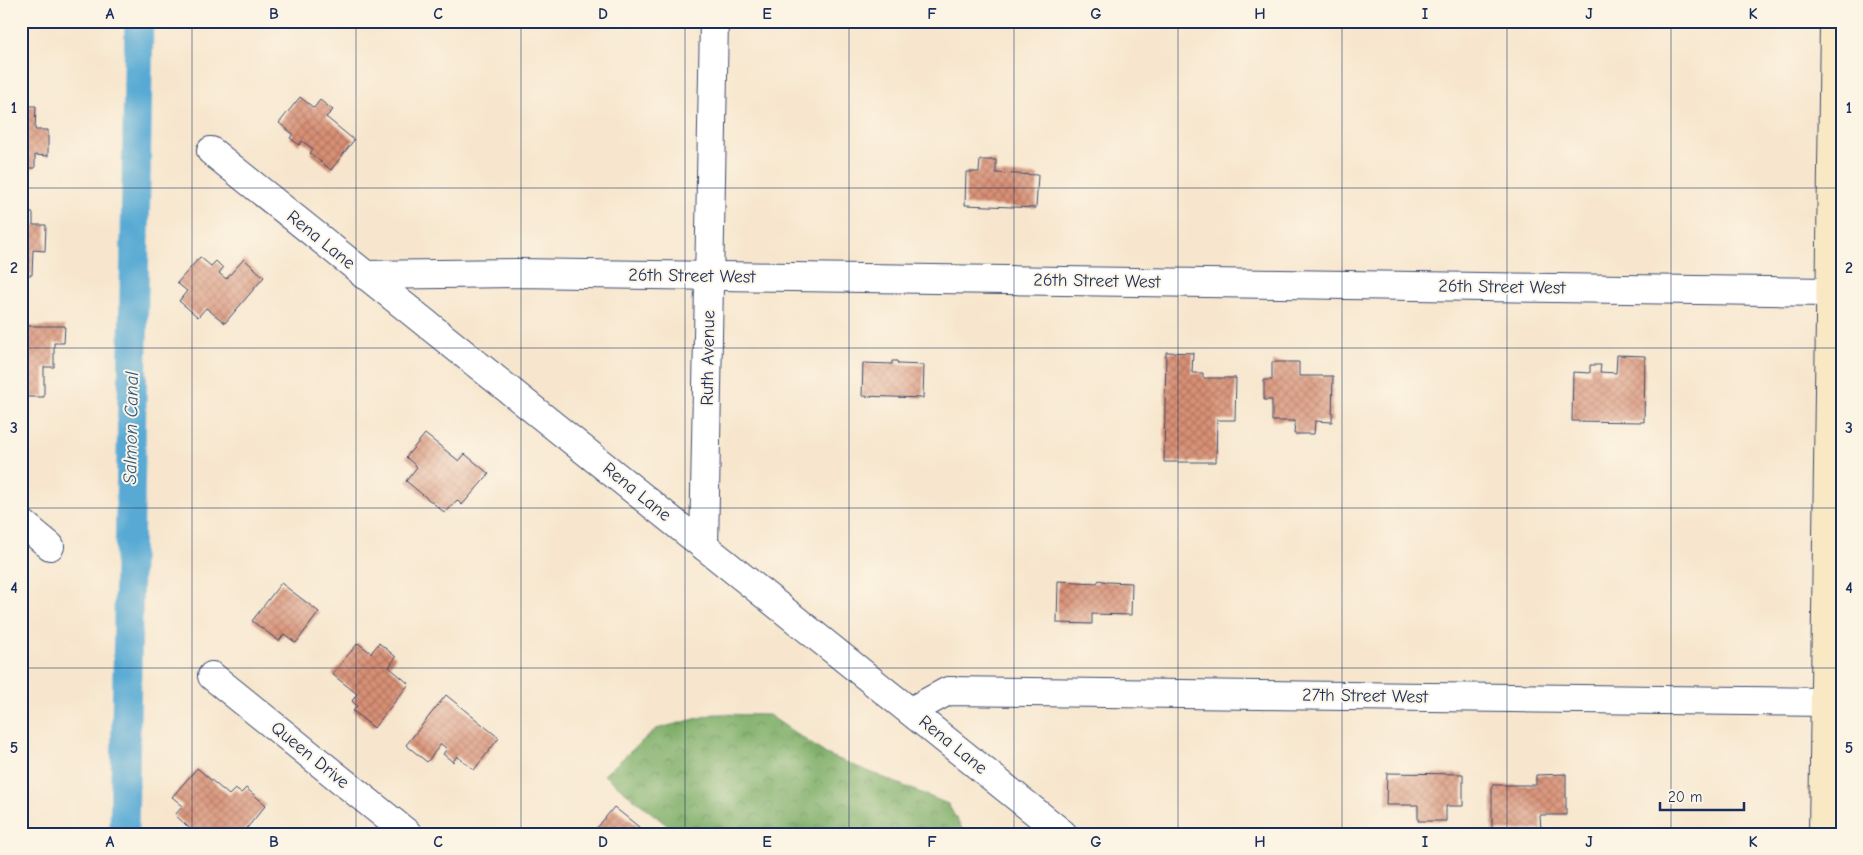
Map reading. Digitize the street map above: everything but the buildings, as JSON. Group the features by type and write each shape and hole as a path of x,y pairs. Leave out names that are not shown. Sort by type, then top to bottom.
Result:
{"street":[{"name":"Ruth Avenue","path":"704,546 714,21"},
{"path":"1823,834 1834,21"},
{"name":"Rena Lane","path":"211,151 1063,834"},
{"name":"26th Street West","path":"364,275 516,273 1830,292"},
{"path":"21,522 50,546"},
{"name":"Queen Drive","path":"212,676 408,834"},
{"name":"27th Street West","path":"911,712 948,690 1825,702"}],"green space":[{"path":"714,714 769,715 826,754 948,804 965,834 678,834 604,775 656,729"}],"waterway":[{"name":"Salmon Canal","path":"124,834 139,21"}]}
